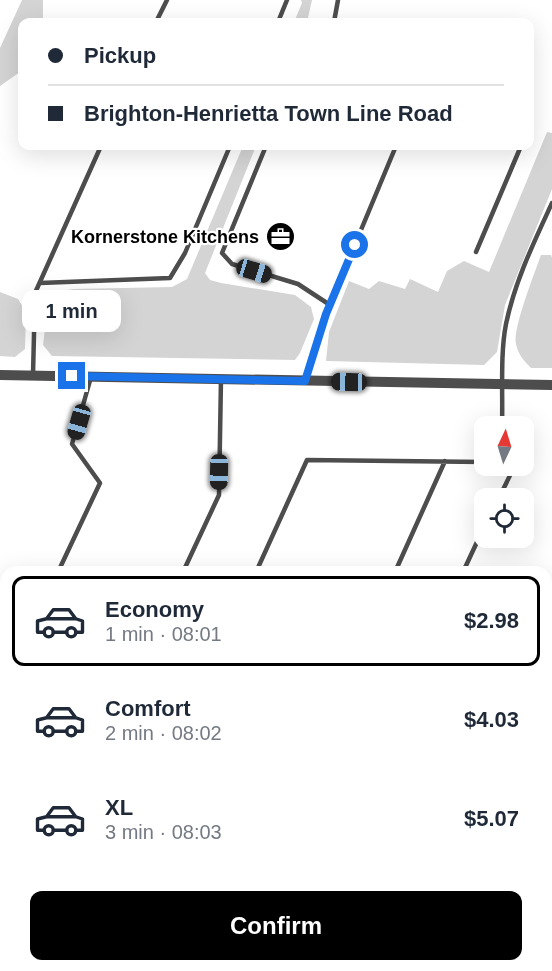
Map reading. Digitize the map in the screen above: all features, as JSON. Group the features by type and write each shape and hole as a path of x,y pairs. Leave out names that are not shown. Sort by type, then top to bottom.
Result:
{"street":[{"path":"0,375 552,385"}],"lane":[{"path":"158,18 167,0"},
{"path":"280,18 287,0"},
{"path":"335,18 338,0"},
{"path":"33,375 35,293 100,150"},
{"path":"40,283 170,278 185,253 228,150"},
{"path":"264,150 222,253 232,264 298,284 330,304"},
{"path":"305,381 330,304 394,150"},
{"path":"476,252 519,150"},
{"path":"502,416 506,326 514,293 552,202"},
{"path":"61,566 100,483 72,444 92,377"},
{"path":"186,566 219,495 221,379"},
{"path":"259,566 307,460 474,462"},
{"path":"398,566 445,461"},
{"path":"466,566 474,548"}],"shaded area":[{"path":"22,0 43,0 43,18 18,18 18,73 0,86 0,48"},
{"path":"301,0 312,0 308,18 296,18 302,3"},
{"path":"547,132 552,133 552,189 505,305 497,352 484,365 326,361 329,332 349,281 369,289 379,281 405,289 410,279 438,292 447,271 464,261 489,272"},
{"path":"241,150 254,150 205,273 210,280 221,283 295,295 311,307 314,319 295,360 52,356 43,345 48,306 60,291 172,287 187,279"},
{"path":"541,255 551,255 552,258 552,368 531,368 518,351 516,344 517,327"},
{"path":"0,292 18,299 26,312 25,349 15,357 0,356"}],"place":[{"name":"Kornerstone Kitchens","path":"280,237"}],"route":[{"path":"72,376 305,381 326,314 355,245"}]}
